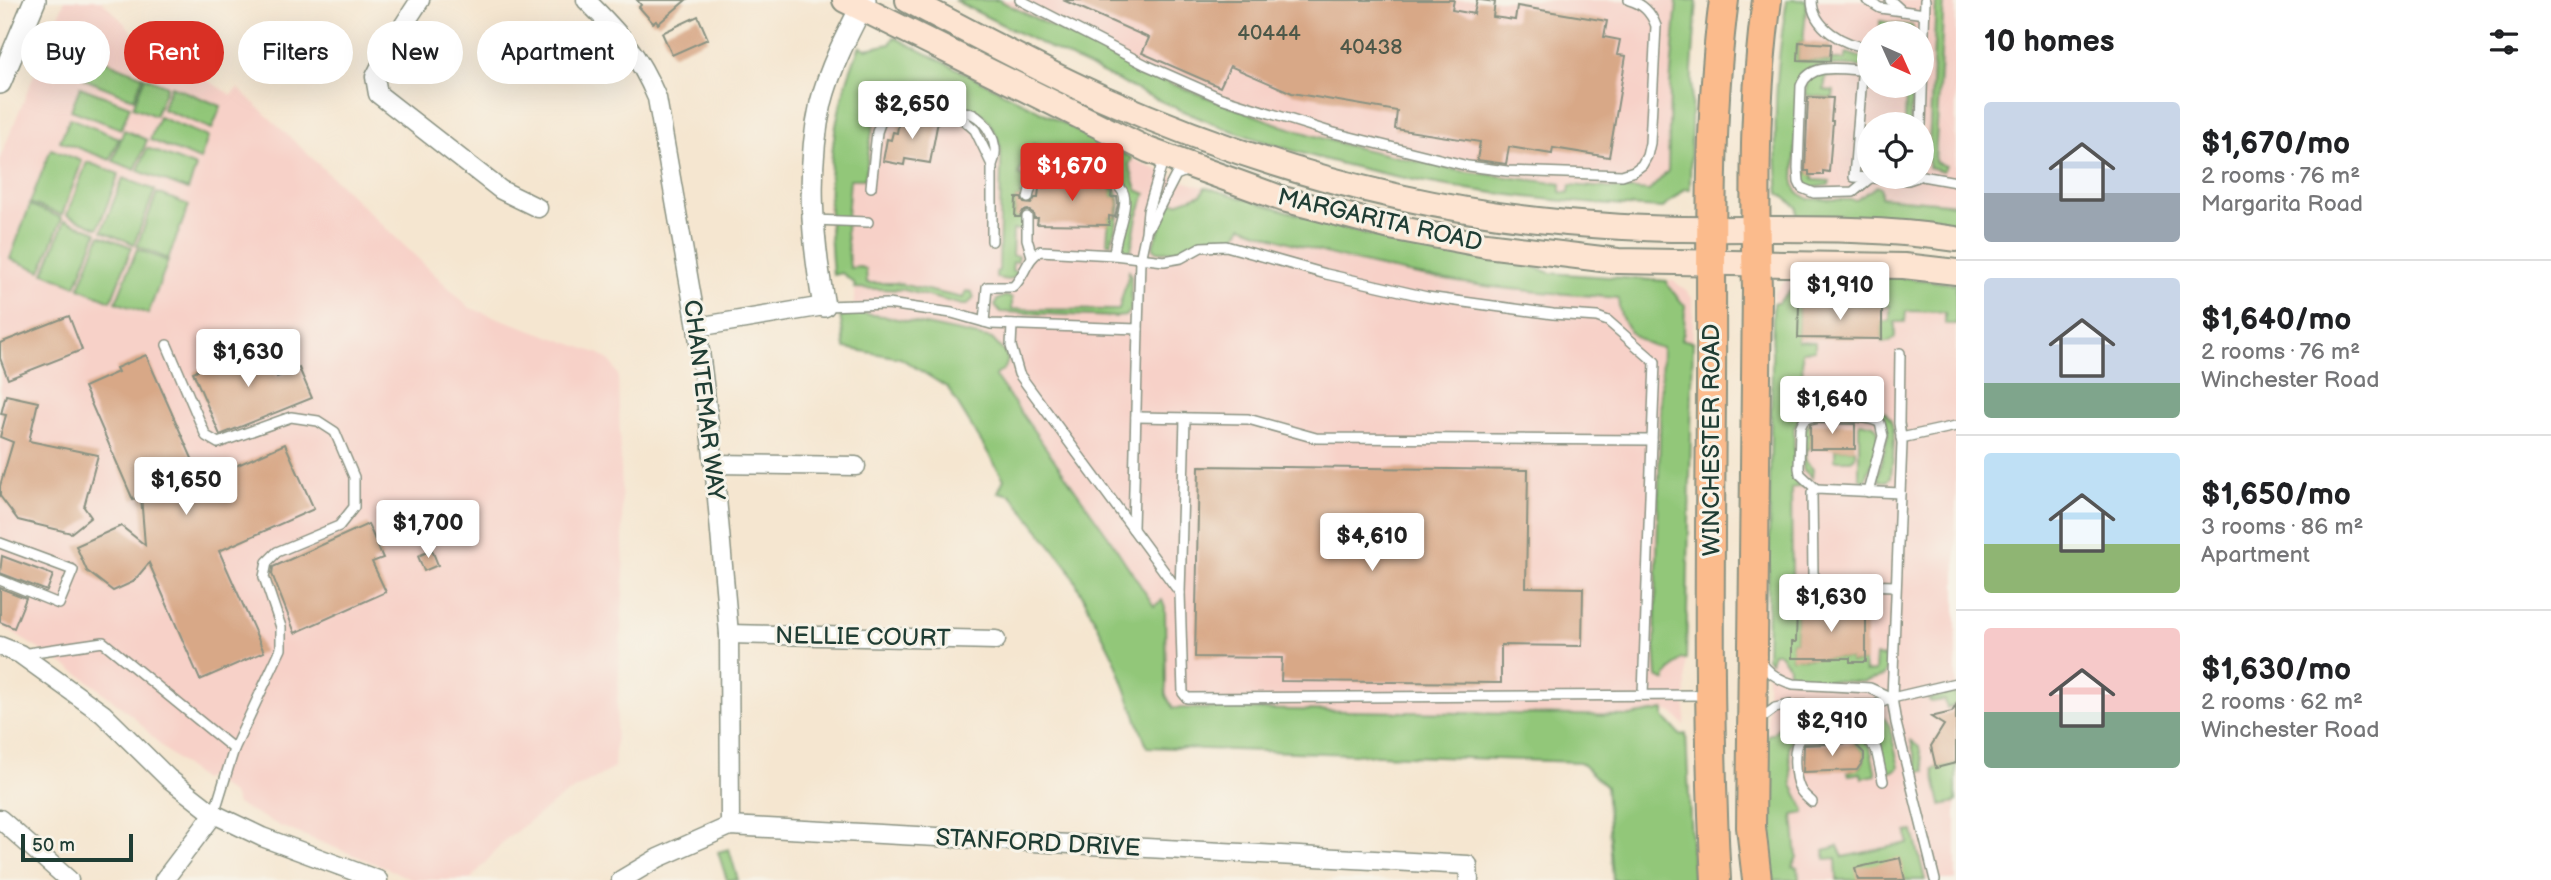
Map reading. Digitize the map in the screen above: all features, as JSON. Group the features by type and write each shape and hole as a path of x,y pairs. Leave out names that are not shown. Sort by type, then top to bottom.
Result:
{"main road":[{"name":"MARGARITA ROAD","path":"908,0 1102,98 1257,159 1339,183 1470,211 1566,223 1682,229 1875,231 1947,260"},
{"name":"WINCHESTER ROAD","path":"1716,880 1710,696 1712,200 1719,47 1724,0"},
{"name":"WINCHESTER ROAD","path":"1757,880 1751,827 1756,263 1754,228 1761,42 1767,0"},
{"name":"MARGARITA ROAD","path":"857,3 1106,132 1164,157 1294,202 1390,227 1549,254 1618,261 1756,263 1947,260"},
{"path":"1164,157 1168,149 1180,144 1276,178 1339,183"}],"street":[{"path":"0,83 34,0"},
{"path":"420,0 392,43 375,76 378,94 501,190 538,208"},
{"name":"CHANTEMAR WAY","path":"586,0 619,33 643,65 657,98 697,327 714,464 729,634 730,826"},
{"path":"697,327 824,306 814,252 813,159 821,103 857,3"},
{"path":"714,464 856,466"},
{"name":"NELLIE COURT","path":"729,634 996,640"},
{"path":"0,646 20,654 103,714 169,778 214,814 262,837 378,880"},
{"path":"164,880 214,814"},
{"path":"0,819 69,880"},
{"name":"STANFORD DRIVE","path":"621,880 658,858 730,826 1468,873"}],"lane":[{"path":"1020,0 1146,65 1221,97 1330,132 1468,166 1507,171 1609,176 1634,171 1647,156 1650,143 1656,26 1653,16 1646,8 1629,0"},
{"path":"1812,0 1815,16 1836,37 1857,45"},
{"path":"1867,0 1880,8 1925,14"},
{"path":"1891,0 1904,12"},
{"path":"1924,21 1926,0"},
{"path":"1857,71 1815,70 1803,79 1798,169 1802,188 1814,194 1853,192 1857,189"},
{"path":"871,187 877,132 887,107 906,105 956,113 975,130 992,165 992,241"},
{"path":"1857,139 1854,177 1857,177"},
{"path":"1133,529 1140,260 1148,211 1164,157"},
{"path":"1028,198 1030,185 1038,173 1055,161 1065,160 1116,183 1123,192 1125,209 1114,244 1114,255"},
{"path":"1146,232 1176,175 1196,169"},
{"path":"1934,179 1956,182"},
{"path":"1027,218 1027,239 1032,256"},
{"path":"813,220 868,222"},
{"path":"984,322 987,287 1013,287 1021,280 1032,256 1040,251 1164,261 1181,258 1201,247 1226,246 1326,274 1427,297 1553,314 1597,317 1608,321 1655,362 1643,695"},
{"path":"824,306 888,304 1012,325 1138,329"},
{"path":"1012,325 1011,346 1019,374 1180,593"},
{"path":"167,345 206,436 218,443 291,417 318,421 335,432 354,477 354,507 339,526 277,552 267,562 264,578 281,627 281,649 234,749 214,814"},
{"path":"1900,353 1900,493 1892,698 1903,756 1935,880"},
{"path":"1136,417 1248,418 1316,439 1652,440"},
{"path":"1868,492 1883,436 1880,423 1866,417 1812,417 1802,423 1800,474 1816,489 1868,492 1900,493"},
{"path":"1185,418 1180,593 1183,693 1187,698 1710,696"},
{"path":"1901,438 1956,426"},
{"path":"1816,489 1812,493 1812,574 1816,581 1821,584 1896,586"},
{"path":"0,543 72,570 59,604 0,580"},
{"path":"20,654 103,642 234,749"},
{"path":"1753,649 1767,671 1782,681 1793,684 1870,688 1892,698"},
{"path":"1752,731 1759,720 1774,708 1789,705 1875,705 1892,698 1956,683"},
{"path":"1812,802 1798,782 1795,745 1800,738 1863,736 1876,749 1883,781"}],"shaded area":[{"path":"65,0 101,0 124,23 124,84 213,84 232,95 238,88 470,308 600,354 611,362 618,375 624,575 614,768 563,796 506,839 470,880 412,880 280,826 237,804 233,795 209,777 202,780 163,748 134,717 82,676 0,625 0,158 30,84 110,84 110,21 56,21"},
{"path":"954,0 1697,0 1692,70 1690,189 1684,189 1663,208 1576,203 1446,187 1360,169 1292,151 1226,129 1151,97"},
{"path":"1787,0 1956,0 1956,226 1827,216 1797,218 1797,207 1779,193 1776,122 1782,27"},
{"path":"894,37 1105,147 1183,181 1364,234 1519,261 1550,273 1673,281 1686,290 1692,298 1693,309 1685,726 1673,713 1664,710 1631,716 1147,747 1114,658 1068,566 1011,495 998,492 1004,479 948,388 900,358 845,348 840,315 853,313 855,284 842,272 833,275 827,212 836,123 843,91 860,46 866,49 890,44"},
{"path":"1814,273 1881,275 1956,284 1956,880 1773,880 1767,820 1767,671 1774,293 1786,280"}],"green space":[{"path":"954,0 999,0 1143,73 1283,126 1345,145 1455,170 1561,184 1561,192 1569,193 1570,185 1649,191 1668,171 1670,87 1677,0 1697,0 1692,70 1690,189 1684,189 1663,208 1607,205 1442,185 1334,162 1280,147 1193,115"},
{"path":"1787,0 1807,0 1803,42 1799,42 1798,60 1829,62 1845,60 1847,53 1857,56 1857,67 1813,67 1801,74 1798,85 1794,184 1797,192 1809,199 1856,200 1872,189 1881,189 1881,197 1956,204 1956,226 1876,218 1797,218 1797,207 1779,193 1776,120 1780,48"},
{"path":"1936,0 1944,0 1935,162 1946,166 1943,171 1934,169 1934,112 1931,112 1931,98 1934,98"},
{"path":"894,37 1132,158 1129,165 1137,190 1146,194 1137,217 1131,250 1126,251 1121,245 1129,203 1125,188 1103,172 1033,144 1018,175 1028,179 1020,198 1016,198 1015,217 1023,217 1022,230 1013,230 1012,256 1018,256 1018,262 1013,262 1012,271 1018,272 1018,275 1008,280 996,278 996,272 999,271 1001,149 995,132 984,115 959,104 945,108 896,99 883,101 875,119 865,179 850,179 846,231 850,268 866,269 867,283 895,283 963,298 966,291 972,292 974,298 967,305 962,305 904,290 854,288 855,284 842,273 833,275 830,187 835,131 841,103 860,46 866,49 890,44"},
{"path":"110,63 124,68 124,84 140,84 134,99 96,84 110,84"},
{"path":"1824,72 1852,74 1852,77 1826,76 1824,90 1834,91 1833,98 1806,95 1806,85 1811,76"},
{"path":"142,84 167,86 155,116 133,107"},
{"path":"171,86 221,106 212,129 162,109"},
{"path":"80,87 130,106 121,129 71,110"},
{"path":"1906,98 1911,98 1911,112 1905,112"},
{"path":"159,117 208,137 200,160 150,140"},
{"path":"70,118 119,138 110,160 60,141"},
{"path":"124,130 147,140 135,170 113,161"},
{"path":"147,148 196,167 188,190 138,171"},
{"path":"51,149 82,161 62,215 30,203"},
{"path":"87,162 119,174 98,228 67,215"},
{"path":"1063,167 1075,168 1113,185 1117,192 1120,206 1111,244 1107,243 1109,216 1116,217 1119,204 1117,197 1111,197 1112,188 1097,188 1098,179 1070,175 1054,178 1053,187 1039,188 1049,174"},
{"path":"1804,171 1813,175 1813,180 1830,181 1829,185 1810,188 1804,182"},
{"path":"123,178 155,190 134,244 102,231"},
{"path":"1205,187 1364,234 1519,261 1550,273 1667,281 1668,286 1685,306 1684,332 1681,339 1693,342 1686,659 1681,659 1666,676 1666,681 1657,677 1655,645 1662,348 1644,342 1631,332 1622,317 1618,298 1502,288 1423,276 1332,255 1242,226 1234,239 1211,237 1167,251 1153,248 1172,201 1177,203 1202,194"},
{"path":"157,193 189,205 168,259 137,246"},
{"path":"30,205 62,218 41,271 10,259"},
{"path":"65,220 97,232 76,286 44,273"},
{"path":"100,235 132,247 111,301 79,288"},
{"path":"137,249 168,261 148,314 116,302"},
{"path":"1129,271 1131,309 1126,316 1000,312 995,306 997,300 1005,296 1012,298 1012,309 1119,310"},
{"path":"1814,273 1881,275 1956,284 1956,324 1945,324 1945,312 1906,311 1905,322 1895,322 1895,337 1889,342 1882,342 1882,321 1890,321 1890,306 1799,305 1798,341 1815,342 1815,350 1802,352 1803,400 1813,400 1814,406 1879,409 1891,421 1893,429 1891,477 1887,481 1880,481 1878,476 1888,435 1885,421 1872,414 1813,414 1801,418 1794,428 1794,470 1803,486 1791,488 1792,576 1796,577 1796,592 1805,593 1805,609 1797,609 1796,642 1792,642 1792,658 1850,658 1850,662 1864,662 1865,672 1875,671 1876,656 1888,657 1884,676 1863,682 1793,679 1788,677 1789,666 1778,653 1773,653 1770,662 1767,658 1773,303 1778,303 1795,285 1796,279"},
{"path":"853,313 883,316 992,339 1005,353 1008,360 1005,368 995,376 1154,606 1162,600 1165,608 1166,695 1173,708 1630,716 1664,710 1664,717 1680,735 1686,734 1693,880 1613,880 1606,787 1580,762 1147,747 1114,658 1068,567 1011,495 998,492 1004,479 948,388 900,358 845,348 840,315"},
{"path":"1810,423 1810,449 1806,449 1805,461 1813,469 1812,478 1803,469 1802,451 1804,432"},
{"path":"1859,423 1875,426 1879,436 1864,481 1859,477"},
{"path":"1835,449 1855,449 1855,457 1851,460 1835,460"},
{"path":"1956,692 1956,705 1947,708 1945,700 1931,702 1928,699"},
{"path":"1787,714 1884,718 1889,725 1899,767 1889,772 1880,743 1867,730 1799,730 1789,746 1792,785 1805,810 1804,813 1793,815 1797,857 1793,866 1798,868 1799,880 1773,880 1767,820 1767,735 1772,734 1787,719"},
{"path":"1911,741 1919,747 1925,771 1918,771"},
{"path":"1866,742 1870,747 1876,775 1862,778 1861,773 1849,775 1848,772 1861,767 1864,760 1864,753 1853,743"},
{"path":"1956,763 1956,802 1941,805 1933,769"},
{"path":"1913,831 1925,880 1837,880 1836,858 1826,859 1824,850 1838,846 1843,857 1908,843 1907,832"},
{"path":"729,849 738,880 727,880 718,852"}],"building":[{"path":"637,0 686,0 658,24 656,21 653,23 639,7 641,5"},
{"path":"1063,0 1454,0 1452,10 1474,14 1477,0 1481,0 1495,2 1493,17 1515,20 1517,6 1607,21 1604,37 1620,40 1617,55 1626,56 1609,157 1553,148 1552,154 1509,147 1506,164 1477,160 1480,142 1395,129 1397,111 1292,93 1230,66 1220,87 1142,53 1149,38"},
{"path":"698,16 708,39 672,55 662,33"},
{"path":"1799,42 1831,44 1830,61 1798,60"},
{"path":"1808,97 1833,98 1829,172 1823,171 1823,175 1809,175 1809,171 1805,171"},
{"path":"900,114 938,121 930,163 905,159 904,165 883,161 887,139 891,140 893,132 897,133"},
{"path":"1085,176 1098,183 1097,188 1112,190 1111,197 1117,197 1118,204 1115,217 1109,216 1109,225 1037,224 1038,218 1034,218 1033,213 1028,210 1023,211 1020,217 1015,217 1016,198 1031,204 1038,198 1039,188 1053,187 1054,178"},
{"path":"1799,304 1882,306 1882,339 1798,338"},
{"path":"69,316 82,350 8,379 0,358 0,343"},
{"path":"263,343 277,377 299,368 312,398 220,435 193,372"},
{"path":"146,355 202,481 285,444 314,509 219,551 264,652 200,680 149,563 133,582 113,591 87,571 76,546 121,526 145,545 141,496 133,500 84,387 118,372 116,368"},
{"path":"6,395 38,402 29,441 98,455 84,507 91,517 71,533 18,520 0,496 0,486 13,442 0,437 6,415 1,414"},
{"path":"1855,424 1855,449 1810,449 1810,425"},
{"path":"1199,466 1528,470 1526,587 1583,588 1582,646 1501,645 1501,683 1281,681 1282,658 1195,657"},
{"path":"368,524 383,558 372,562 386,592 295,633 272,574 273,567"},
{"path":"432,550 438,565 424,571 418,556"},
{"path":"2,556 53,575 47,591 0,573"},
{"path":"0,588 26,598 14,628 0,622"},
{"path":"1797,609 1866,609 1866,662 1850,662 1850,658 1792,658 1792,642 1796,642"},
{"path":"1956,705 1956,763 1936,768 1931,746 1944,725 1931,717 1952,712"},
{"path":"1854,743 1864,753 1864,760 1857,770 1803,772 1804,745"},
{"path":"1900,858 1905,880 1858,880 1855,868"}]}
